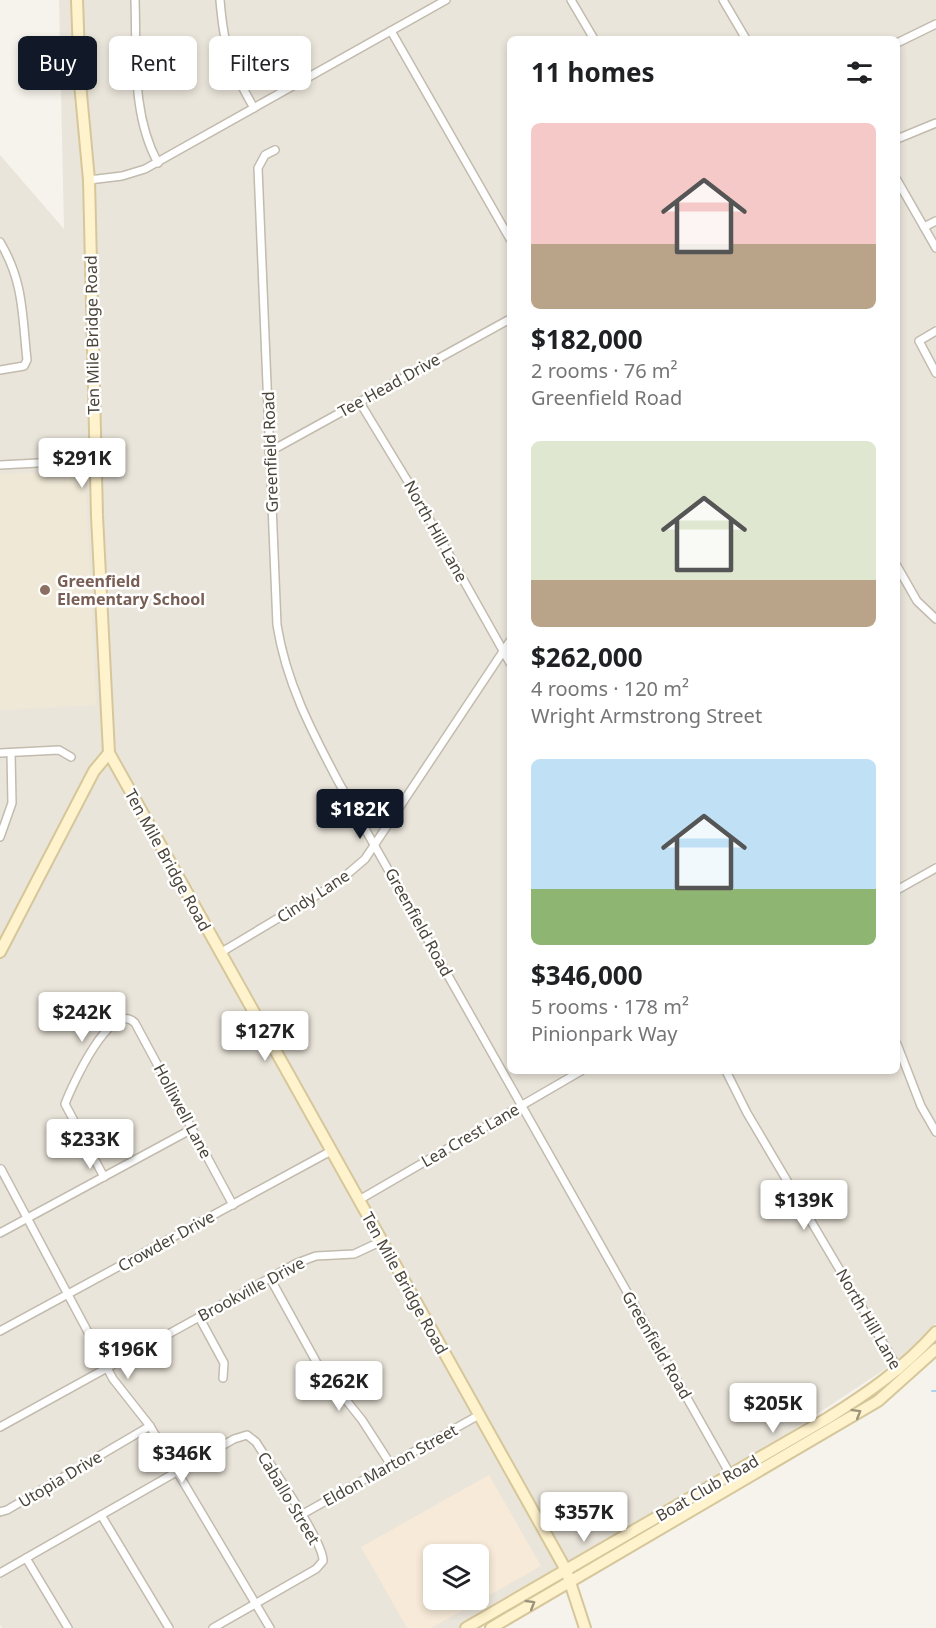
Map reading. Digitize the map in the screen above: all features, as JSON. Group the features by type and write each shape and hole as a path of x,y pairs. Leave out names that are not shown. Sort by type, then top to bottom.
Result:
{"street":[{"name":"Ten Mile Bridge Road","path":"78,0 80,83 89,180 96,460 109,753 568,1575 585,1628"},
{"path":"135,0 140,112 148,145 158,163"},
{"path":"220,0 225,48 229,63 254,108"},
{"path":"89,180 133,174 158,163 446,0"},
{"path":"571,0 592,36"},
{"path":"723,0 744,36"},
{"path":"900,41 936,24"},
{"path":"391,31 507,234"},
{"path":"900,138 936,123"},
{"name":"Greenfield Road","path":"275,150 265,155 258,168 277,625 288,675 305,719 520,1106 730,1474"},
{"path":"900,185 936,248"},
{"path":"924,227 936,221"},
{"path":"0,242 16,274 21,293 27,360 24,366 0,370"},
{"name":"Tee Head Drive","path":"270,452 507,321"},
{"path":"936,331 918,341 936,373"},
{"name":"North Hill Lane","path":"359,401 410,485 507,658"},
{"path":"0,465 96,460"},
{"path":"900,571 917,601 936,619"},
{"name":"Cindy Lane","path":"220,953 337,883 365,859 507,645"},
{"path":"0,753 59,750 71,757"},
{"path":"0,837 12,803 11,753"},
{"path":"1,947 94,771 109,753"},
{"path":"900,888 936,868"},
{"name":"Holliwell Lane","path":"104,1177 65,1104 104,1031 121,1020 129,1019 135,1023 233,1204"},
{"path":"900,1052 921,1106 936,1132"},
{"name":"Lea Crest Lane","path":"359,1200 576,1074"},
{"name":"North Hill Lane","path":"728,1074 747,1113 905,1380"},
{"path":"0,1233 192,1129"},
{"name":"Crowder Drive","path":"0,1331 331,1151"},
{"path":"1,1169 118,1387 150,1426 270,1628"},
{"name":"Brookville Drive","path":"0,1426 307,1258 354,1254 382,1241"},
{"path":"270,1278 318,1365 362,1420 391,1465"},
{"path":"200,1317 224,1363 223,1378"},
{"name":"Boat Club Road","path":"491,1628 568,1575 730,1474 876,1388 899,1370 936,1332"},
{"name":"Boat Club Road","path":"466,1628 568,1575 812,1441 878,1401 905,1380 936,1349"},
{"name":"Eldon Marton Street","path":"301,1515 479,1415"},
{"name":"Utopia Drive","path":"0,1512 150,1426"},
{"name":"Caballo Street","path":"0,1573 234,1439 248,1435 256,1442 301,1515 321,1551 323,1561 316,1569 255,1604"},
{"path":"100,1515 169,1628"},
{"path":"26,1558 68,1628"},
{"path":"213,1628 255,1604"}],"shaded area":[{"path":"59,0 936,0 936,1323 905,1356 685,1501 480,1628 2,1628 0,1625 0,155 64,229 61,90 97,90 97,36 60,36"},
{"name":"Greenfield Elementary School","path":"85,471 96,705 0,710 0,474"},
{"path":"489,1475 541,1566 489,1595 489,1544 423,1544 423,1610 463,1610 431,1628 407,1628 361,1547"}],"place":[{"name":"Greenfield Elementary School","path":"45,590"}]}
